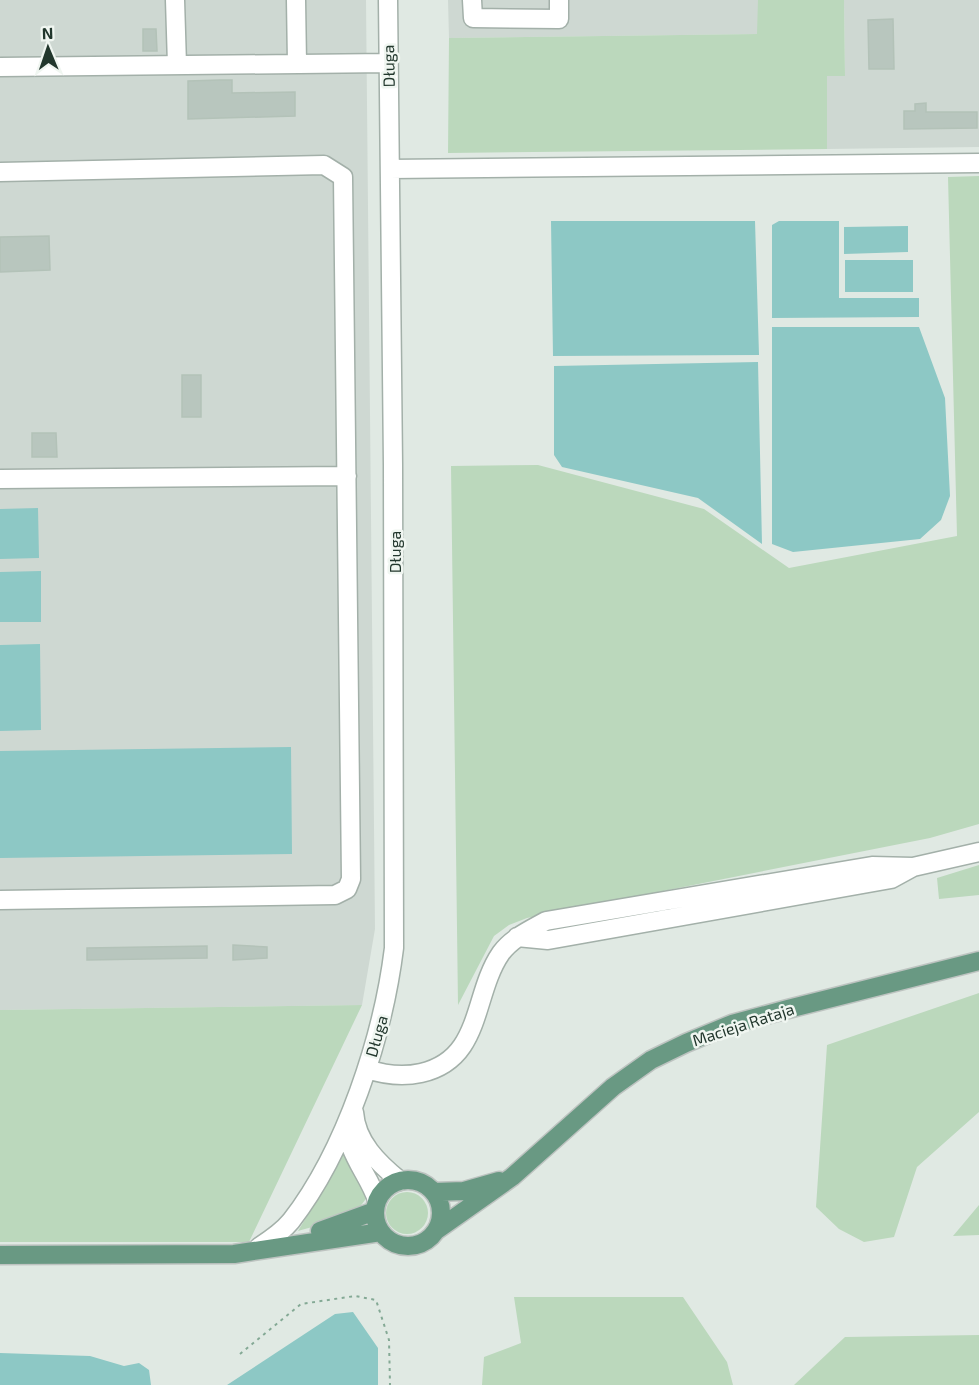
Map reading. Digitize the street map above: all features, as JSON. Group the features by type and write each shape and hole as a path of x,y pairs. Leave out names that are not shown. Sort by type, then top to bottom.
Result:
{"main road":[{"name":"Macieja Rataja","path":"437,1230 512,1177 613,1087 651,1060 732,1024 979,961"},
{"name":"Macieja Rataja","path":"434,1192 464,1191 512,1177"},
{"path":"400,1181 418,1181 434,1192 441,1210 437,1230 430,1238 410,1246 399,1245 381,1233 376,1206 386,1188 400,1181"},
{"name":"Długa","path":"234,1254 334,1227 376,1206"},
{"name":"Długa","path":"0,1255 234,1254 381,1233"}],"street":[{"path":"175,0 177,65"},
{"path":"296,0 297,63"},
{"name":"Długa","path":"259,1247 290,1222 315,1184 367,1069 390,983 396,907 388,0"},
{"path":"472,0 473,18 548,19 559,19 559,0"},
{"path":"0,68 388,63"},
{"path":"390,169 979,163"},
{"path":"0,172 324,165 344,177 351,867 347,888 335,895 0,900"},
{"path":"0,479 347,476"},
{"path":"367,1069 381,1073 416,1074 435,1070 453,1059 465,1044 501,953 517,937 546,921 872,866 913,867 979,852"},
{"name":"Długa","path":"355,1098 354,1116 362,1141 373,1156 400,1181"},
{"name":"Długa","path":"355,1098 347,1123 349,1142 372,1184 376,1206"}],"path":[{"path":"240,1354 301,1304 355,1296 376,1300 389,1340 390,1385"}],"shaded area":[{"path":"0,0 366,0 375,929 362,1005 0,1010"},
{"path":"448,0 758,0 758,34 449,38"},
{"path":"844,0 979,0 979,147 827,149 827,75 845,75"}],"green space":[{"path":"758,0 844,0 845,76 827,76 827,149 448,153 449,38 757,34"},
{"path":"979,176 979,824 930,838 527,918 509,925 494,936 458,1005 451,466 538,465 704,509 789,568 957,536 948,177"},
{"path":"979,865 979,895 939,899 937,878"},
{"path":"979,993 979,1112 917,1167 894,1237 864,1242 839,1229 816,1207 827,1045"},
{"path":"362,1005 249,1242 0,1242 0,1010"},
{"path":"343,1143 367,1196 355,1211 347,1216 298,1231 318,1198"},
{"path":"407,1192 422,1198 428,1213 422,1228 407,1234 392,1228 386,1213 392,1198"},
{"path":"979,1205 979,1235 953,1236"},
{"path":"514,1297 683,1297 727,1362 733,1385 482,1385 484,1357 521,1343"},
{"path":"979,1335 979,1385 794,1385 845,1337"}],"water":[{"path":"551,221 755,221 759,355 553,356"},
{"path":"779,221 839,221 839,298 919,298 919,317 772,318 772,225"},
{"path":"908,226 908,252 844,254 844,227"},
{"path":"845,260 913,260 913,292 845,292"},
{"path":"772,327 919,327 945,398 950,496 941,520 920,539 793,552 772,544"},
{"path":"758,362 762,544 698,498 562,467 554,455 554,366"},
{"path":"38,508 39,558 0,559 0,509"},
{"path":"41,571 41,622 0,622 0,572"},
{"path":"40,644 41,730 0,731 0,645"},
{"path":"291,747 292,854 0,858 0,751"},
{"path":"353,1312 378,1348 378,1385 227,1385 335,1314"},
{"path":"0,1353 90,1356 124,1366 139,1363 149,1370 151,1385 0,1385"}],"building":[{"path":"893,19 894,69 869,69 868,20"},
{"path":"143,29 156,29 157,51 143,51"},
{"path":"232,80 232,93 295,92 295,116 188,119 188,81"},
{"path":"926,103 926,112 977,112 977,128 904,129 904,111 915,111 915,104"},
{"path":"49,236 50,270 0,272 0,237"},
{"path":"182,375 201,375 201,417 182,417"},
{"path":"32,433 56,433 57,457 32,457"},
{"path":"233,945 267,947 267,958 233,960"},
{"path":"207,946 207,958 87,960 87,948"}]}
